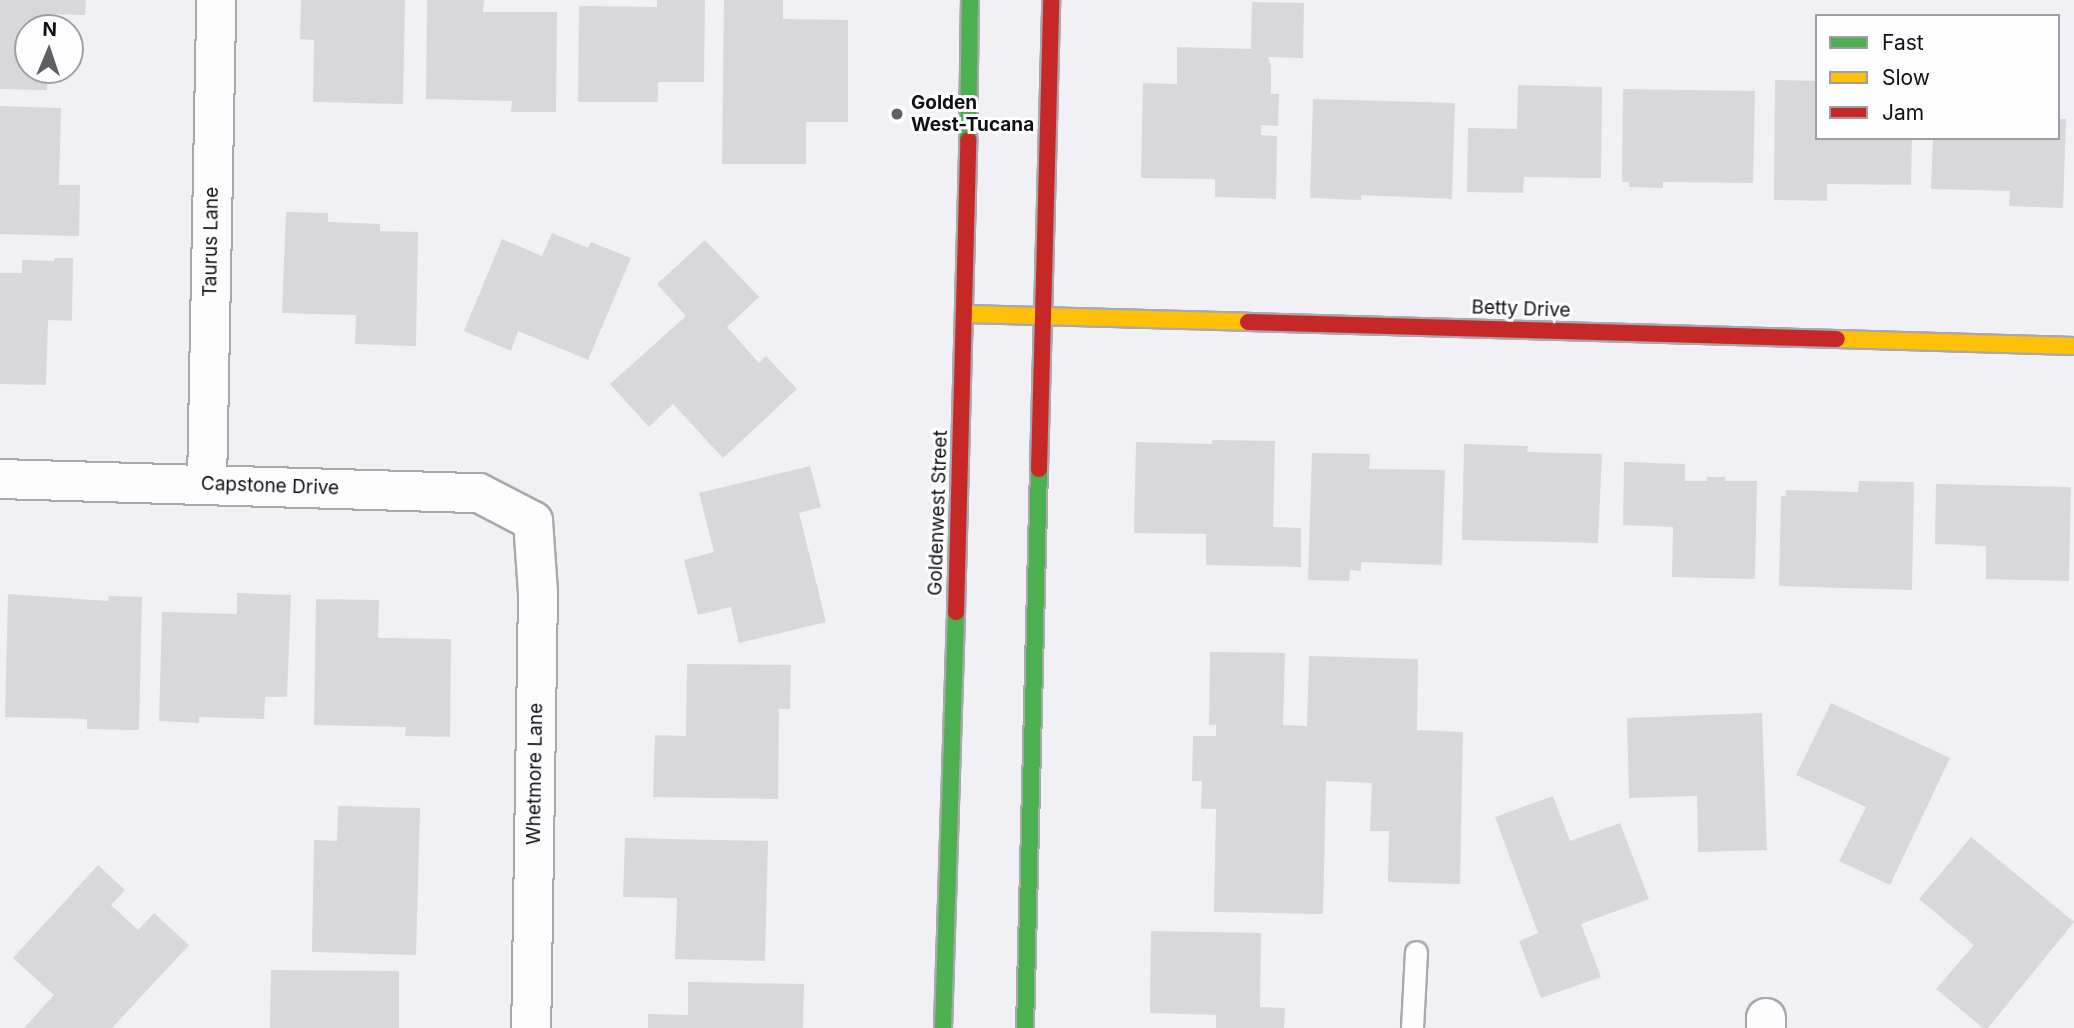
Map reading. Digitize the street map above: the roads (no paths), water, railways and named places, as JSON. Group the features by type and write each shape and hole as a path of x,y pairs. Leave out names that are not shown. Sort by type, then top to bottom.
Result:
{"main road":[{"name":"Goldenwest Street","path":"943,1028 966,314 970,0"},
{"path":"1025,1028 1051,0"},
{"name":"Betty Drive","path":"966,314 2074,346"}],"street":[{"name":"Taurus Lane","path":"207,484 216,0"},
{"name":"Capstone Drive","path":"0,479 479,493 533,521"},
{"name":"Whetmore Lane","path":"531,1028 538,593 533,521"}],"lane":[{"path":"1412,1028 1416,952"}],"place":[{"name":"Golden West-Tucana","path":"897,114"}]}
